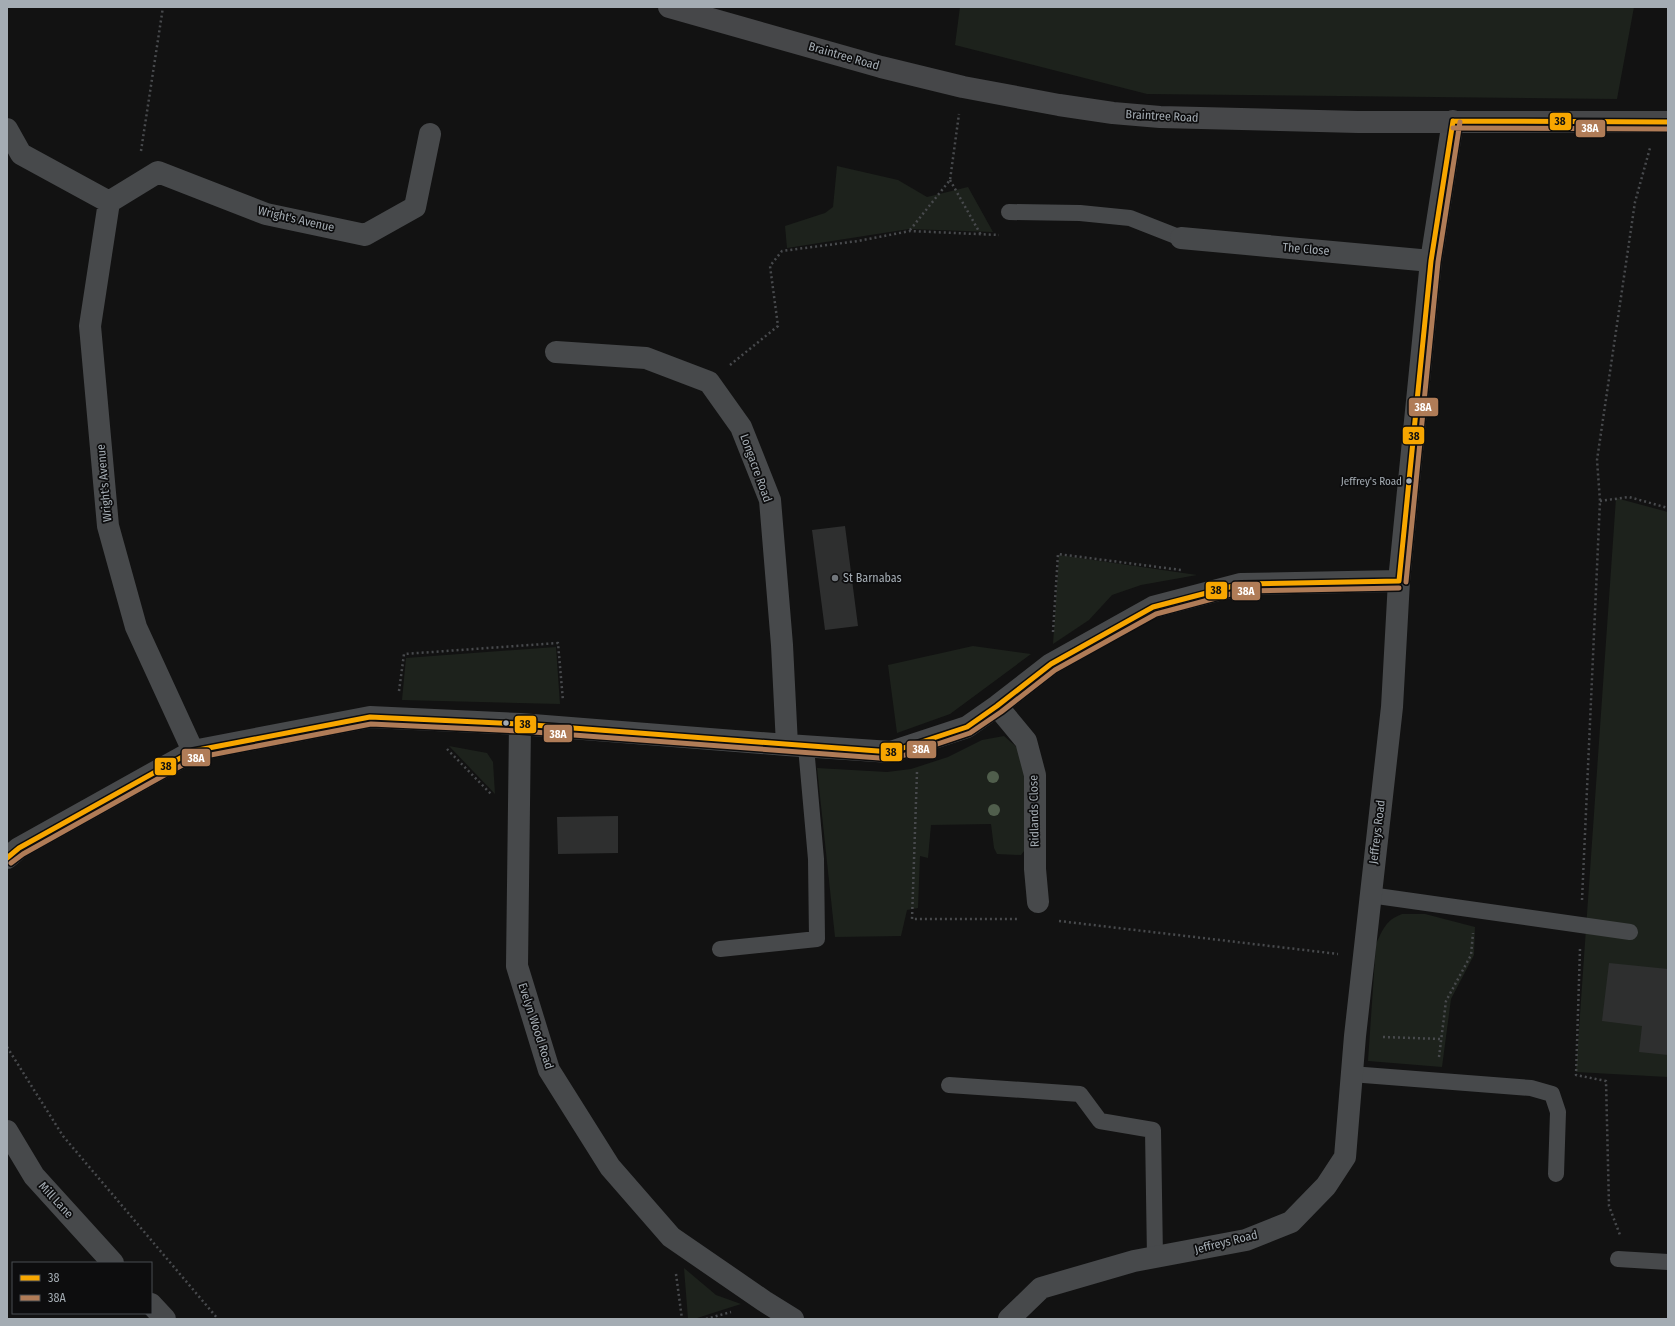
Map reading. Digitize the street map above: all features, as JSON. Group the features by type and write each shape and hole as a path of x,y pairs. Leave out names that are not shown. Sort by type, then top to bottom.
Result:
{"main road":[{"name":"Braintree Road","path":"669,7 881,67 962,87 1059,105 1113,113 1160,117 1358,122 1662,122"}],"street":[{"name":"Jeffreys Road","path":"1009,1319 1041,1288 1134,1261 1246,1240 1291,1222 1326,1186 1345,1157 1351,1074 1363,957 1392,708 1399,581 1431,261 1453,121"},
{"path":"7,129 21,154 109,202"},
{"name":"Wright's Avenue","path":"194,751 136,627 108,526 90,326 109,202 158,172 266,214 365,235 415,207 430,134"},
{"name":"The Close","path":"1181,238 1431,261"},
{"path":"556,352 646,358 709,382"},
{"name":"Longacre Road","path":"709,382 741,427 770,500 782,645 796,746"},
{"path":"7,858 19,848 194,751 370,717 520,724 891,752 967,726 997,706 1051,664 1153,607 1241,584 1399,581"},
{"name":"Ridlands Close","path":"997,706 1026,741 1035,774 1035,869 1038,902"},
{"name":"Evelyn Wood Road","path":"520,724 517,966 549,1070 610,1167 671,1238 793,1319"},
{"name":"Mill Lane","path":"7,1131 34,1176 112,1262"},
{"path":"152,1305 165,1319"}],"lane":[{"path":"1009,212 1080,213 1130,218 1181,238"},
{"path":"720,949 817,939 816,859 796,746"},
{"path":"1370,895 1630,932"},
{"path":"1351,1074 1532,1088 1552,1094 1558,1112 1556,1174"},
{"path":"949,1085 1080,1094 1100,1121 1153,1130 1155,1258"},
{"path":"1618,1259 1668,1262"}],"path":[{"path":"139,184 138,167 163,7"},
{"path":"910,231 950,180 962,87"},
{"path":"1618,1259 1620,1236 1609,1206 1606,1081 1576,1075 1581,926 1600,501 1597,460 1635,202 1662,122"},
{"path":"950,180 981,235"},
{"path":"709,382 778,326 770,266 782,251 858,241 910,231 1004,236"},
{"path":"1600,501 1628,497 1668,508"},
{"path":"1051,664 1058,554 1200,573 1213,591"},
{"path":"396,718 404,654 558,643 566,728"},
{"path":"438,720 444,746 496,799 519,798"},
{"path":"918,743 912,919 1020,919"},
{"path":"1438,1081 1440,1039 1446,1000 1471,955 1475,911"},
{"path":"1059,921 1363,957"},
{"path":"1355,1036 1440,1039"},
{"path":"7,1047 63,1136 218,1319"},
{"path":"671,1238 682,1319"}],"shaded area":[{"path":"960,7 1634,7 1617,99 1147,94 955,45"},
{"path":"837,166 898,180 927,197 968,187 993,232 909,229 787,248 785,226 825,213 833,207"},
{"path":"1616,498 1668,512 1668,1077 1576,1072"},
{"path":"1059,555 1197,575 1141,585 1112,595 1089,620 1053,644"},
{"path":"973,646 1031,654 950,714 897,733 888,665"},
{"path":"556,647 560,704 402,700 406,658"},
{"path":"1004,736 1019,749 1027,771 1028,846 1021,855 997,854 994,848 991,824 931,825 928,858 920,856 918,908 907,910 901,936 835,937 817,768 887,772 911,769 948,757 982,740"},
{"path":"449,746 487,753 493,762 495,794"},
{"path":"1402,914 1425,914 1475,927 1474,955 1451,999 1442,1067 1368,1061 1376,944 1383,929 1389,922"},
{"path":"684,1268 716,1295 741,1304 694,1319 688,1319"}],"building":[{"name":"St Barnabas","path":"845,526 858,626 825,630 812,530"},
{"path":"618,816 618,853 558,854 557,817"},
{"path":"1609,963 1668,969 1668,1055 1639,1052 1642,1026 1602,1021"}],"transit line":[{"name":"38","path":"1453,121 1668,122"},
{"name":"38","path":"1399,581 1431,261 1453,121"},
{"name":"38A","path":"1406,582 1438,262 1460,122"},
{"name":"38A","path":"1453,128 1668,129"},
{"name":"38","path":"7,858 19,848 193,751 370,717 520,724 891,752 967,727 1051,664 1153,607 1241,584 1399,581"},
{"name":"38A","path":"11,863 23,854 195,758 371,724 520,731 893,759 970,733 1001,712 1055,670 1156,614 1242,591 1399,588"}],"place":[{"name":"Jeffrey's Road","path":"1409,481"},
{"name":"St Barnabas","path":"835,578"}]}
